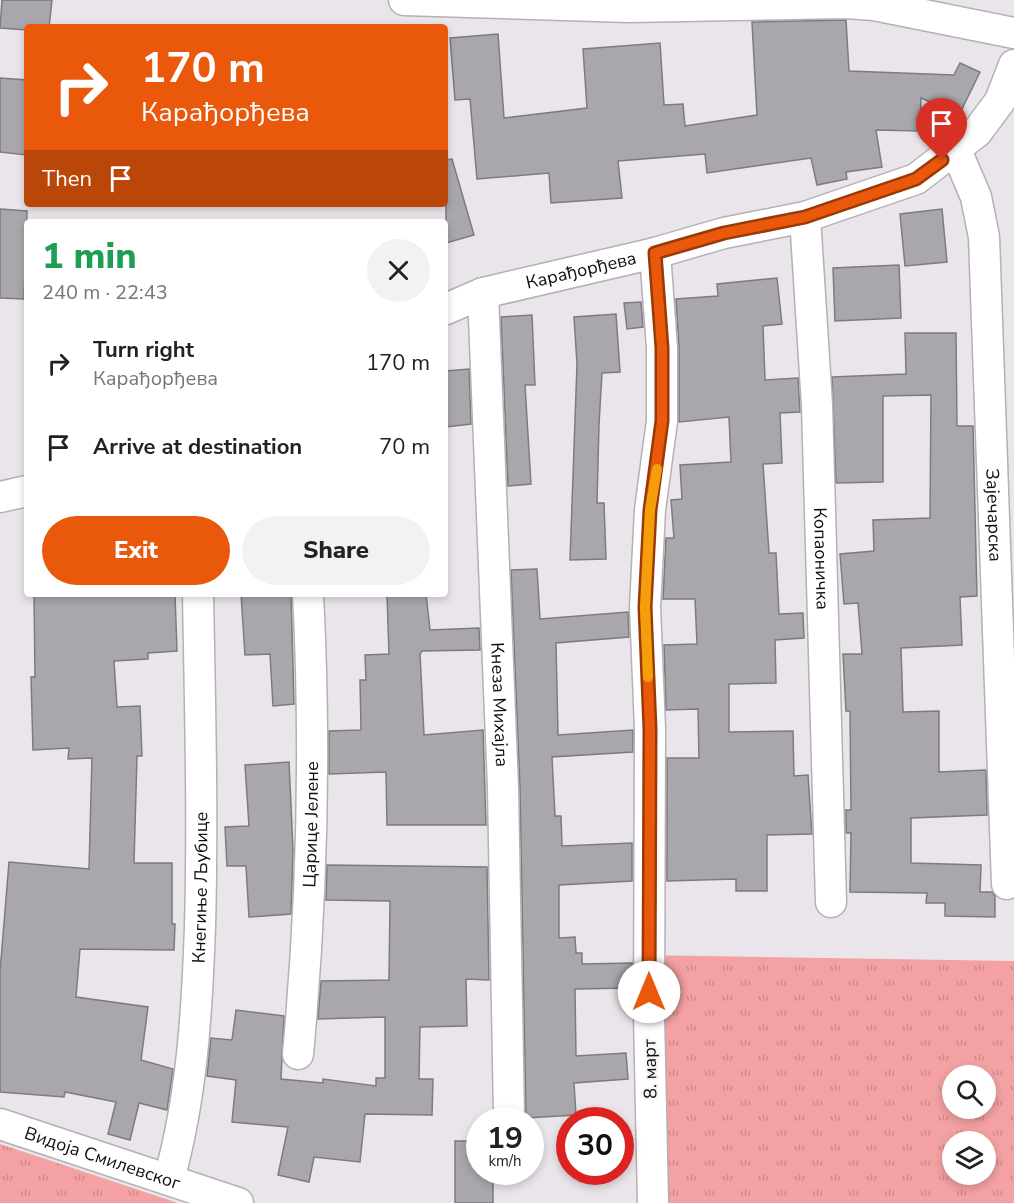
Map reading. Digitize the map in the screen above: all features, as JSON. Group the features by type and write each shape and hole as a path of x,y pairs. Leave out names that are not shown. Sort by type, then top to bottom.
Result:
{"street":[{"path":"404,0 629,7 846,3 874,6 1014,33"},
{"name":"Карађорђева","path":"448,308 483,293 655,253 724,233 805,217 916,179 977,132 1000,101 1014,65"},
{"name":"Зајечарска","path":"956,150 976,197 984,237 1007,884"},
{"name":"Копаоничка","path":"805,217 817,405 831,902"},
{"name":"8. март","path":"653,1203 649,1015 650,729 645,607 650,510 662,421 662,348 655,253"},
{"name":"Кнеза Михајла","path":"483,293 503,788 509,1107"},
{"path":"0,513 0,497 24,492"},
{"name":"Кнегиње Љубице","path":"169,1179 187,1107 198,977 203,830 198,597"},
{"name":"Царице Јелене","path":"298,1054 309,929 311,723 308,597"},
{"name":"Видоја Смилевског","path":"0,1124 238,1203"}],"green space":[{"path":"640,955 1014,961 1014,1203 640,1203"},
{"path":"0,1144 178,1203 0,1203"}],"building":[{"path":"2,0 52,0 49,24 24,24 24,30 0,28"},
{"path":"846,20 849,71 954,75 960,63 980,72 959,115 921,98 920,131 876,130 882,167 846,172 847,179 817,185 811,158 707,173 705,154 618,161 622,198 551,203 549,173 477,179 470,99 455,100 450,38 498,34 504,118 587,108 583,49 660,43 664,105 683,104 685,126 757,115 752,22"},
{"path":"0,78 24,80 24,155 0,152"},
{"path":"452,159 474,235 448,242 446,207 448,207 448,160"},
{"path":"0,209 27,211 27,219 24,219 24,299 0,298"},
{"path":"942,209 947,262 905,266 900,214"},
{"path":"899,265 901,318 835,321 833,268"},
{"path":"777,278 782,324 763,326 765,380 798,378 800,412 780,413 782,463 763,464 769,553 776,553 779,614 803,613 804,638 775,640 776,683 729,684 729,732 793,731 794,776 808,775 812,834 767,835 767,891 736,891 736,879 667,881 667,758 699,758 698,709 666,710 664,645 697,644 695,599 663,599 666,538 674,538 671,500 682,499 680,465 731,462 729,417 679,422 679,347 676,299 718,296 717,284"},
{"path":"641,302 643,327 627,329 624,303"},
{"path":"616,314 620,372 602,373 599,424 597,503 604,503 606,559 570,560 577,364 574,317"},
{"path":"532,315 535,385 525,385 531,484 508,486 501,317"},
{"path":"905,333 956,333 957,426 973,426 977,596 960,597 962,645 901,648 903,712 939,711 939,772 986,770 987,815 911,818 911,863 981,865 980,892 992,892 995,896 995,917 945,916 945,903 926,903 927,893 850,892 851,833 846,833 846,810 851,810 850,711 846,711 843,654 862,654 858,603 844,604 840,554 874,551 873,520 930,518 931,395 883,396 883,482 836,483 832,377 906,374"},
{"path":"469,369 471,424 448,427 448,371"},
{"path":"537,569 540,619 628,612 629,637 556,643 558,735 633,730 633,752 552,757 555,816 561,816 562,846 632,843 632,881 559,885 559,938 575,937 576,953 582,953 582,964 632,963 632,988 575,989 576,1056 626,1053 628,1079 574,1083 576,1107 556,1107 556,1116 544,1117 544,1107 526,1107 520,788 511,570"},
{"path":"34,597 175,597 177,651 148,653 148,659 114,661 117,707 140,706 142,756 137,756 134,863 172,863 174,950 80,949 76,997 148,1007 141,1060 173,1069 167,1110 139,1103 130,1140 108,1134 116,1102 65,1092 64,1097 0,1092 0,972 9,862 89,869 92,758 68,759 69,748 33,750 31,677 35,677"},
{"path":"241,597 291,597 294,704 273,706 270,654 245,655"},
{"path":"387,597 426,597 430,630 479,628 480,650 422,651 420,654 424,735 483,730 486,825 387,825 386,772 329,774 329,731 361,730 360,680 366,680 365,655 389,654"},
{"path":"289,762 293,850 291,914 249,917 246,866 227,866 225,827 249,826 245,765"},
{"path":"327,865 487,867 489,980 466,979 467,1026 420,1027 419,1079 433,1079 432,1115 365,1114 360,1162 314,1157 309,1182 278,1175 288,1127 232,1122 236,1080 207,1076 211,1038 232,1040 236,1010 284,1016 281,1079 323,1083 323,1079 376,1086 376,1078 385,1078 385,1017 318,1019 321,981 389,980 390,901 326,900"},
{"path":"455,1141 466,1141 466,1185 493,1185 493,1203 455,1203"}],"slow traffic":[{"path":"648,677 645,607 650,510 657,469"}],"route":[{"path":"649,992 650,729 645,607 650,510 662,421 662,348 655,253 724,233 805,217 916,179 942,160"}]}
